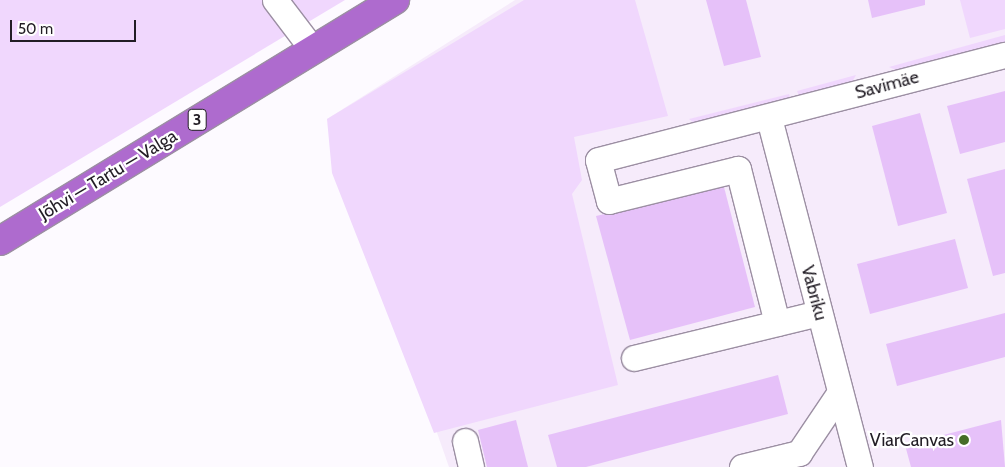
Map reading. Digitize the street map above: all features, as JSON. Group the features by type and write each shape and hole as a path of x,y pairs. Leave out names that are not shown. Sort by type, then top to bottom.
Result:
{"highway":[{"name":"Jõhvi — Tartu — Valga","path":"0,241 395,0"}],"street":[{"path":"275,0 313,50"},
{"name":"Savimäe","path":"777,323 738,169 609,201 598,160 769,118 1005,55"},
{"name":"Vabriku","path":"769,118 860,467"},
{"path":"634,358 819,313"},
{"path":"742,467 799,453 840,392"},
{"path":"465,441 471,467"}],"shaded area":[{"path":"0,0 345,0 0,207"},
{"path":"515,0 1005,0 1005,467 449,467 327,119"},
{"path":"524,0 635,0 668,116 574,137 582,180 572,194 618,385 434,433 332,173 327,119"},
{"path":"960,0 1005,0 1005,29 970,38"},
{"path":"1005,35 1005,43 898,71 889,67"},
{"path":"856,75 852,82 800,98 797,91"},
{"path":"789,94 791,100 694,123 689,119"}],"building":[{"path":"706,0 746,0 761,57 724,66"},
{"path":"868,0 925,0 925,5 872,18"},
{"path":"1005,91 1005,142 960,154 947,106"},
{"path":"920,113 947,213 898,226 872,126"},
{"path":"1005,169 1005,273 993,276 967,179"},
{"path":"724,187 755,307 630,340 596,216"},
{"path":"955,239 968,288 870,314 857,264"},
{"path":"1005,313 1005,357 897,386 886,344"},
{"path":"778,375 788,414 586,467 557,467 548,435"},
{"path":"516,420 528,467 487,467 478,430"},
{"name":"ViarCanvas","path":"1001,420 1005,467 911,467 905,445"}],"place":[{"name":"ViarCanvas","path":"964,440"}]}
